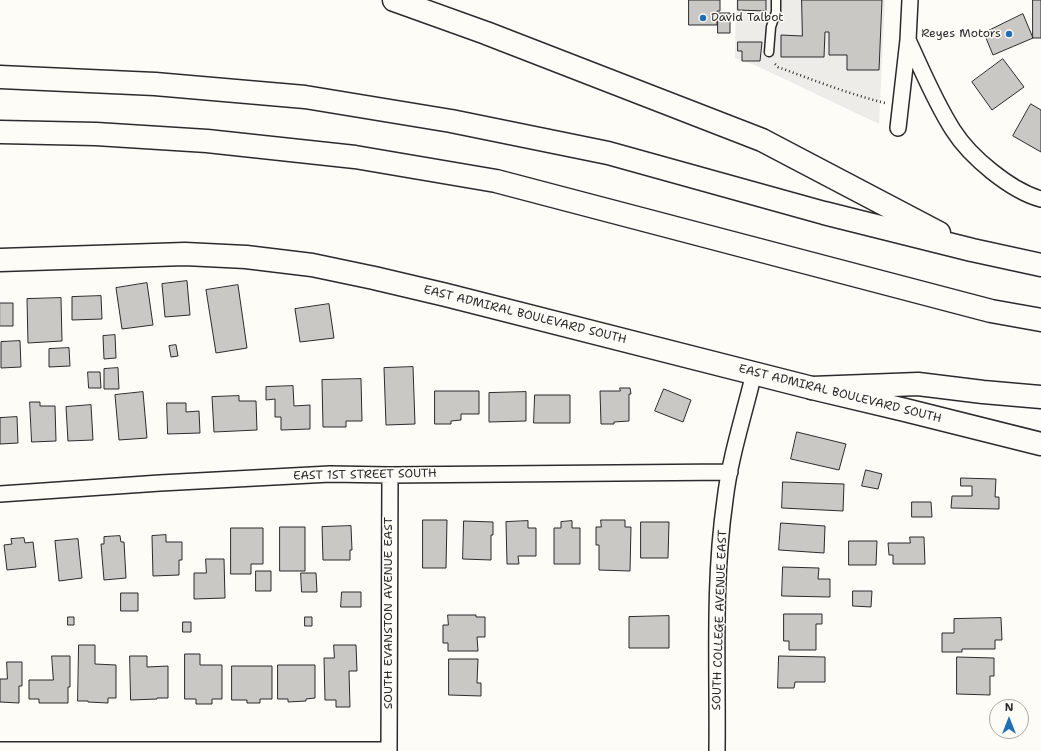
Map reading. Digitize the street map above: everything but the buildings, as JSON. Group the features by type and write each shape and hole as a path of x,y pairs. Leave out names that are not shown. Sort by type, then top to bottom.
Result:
{"main road":[{"path":"394,0 486,33 762,140 972,250"},
{"path":"0,77 156,84 305,97 451,121 608,153 824,213 972,250 1041,264"},
{"path":"0,132 96,134 207,141 355,157 496,181 991,311 1041,320"},
{"name":"EAST ADMIRAL BOULEVARD SOUTH","path":"0,260 185,254 246,257 312,266 374,278 438,293 812,388 1041,444"},
{"path":"812,388 918,384 1041,397"}],"street":[{"path":"898,128 908,40 910,0"},
{"path":"908,40 953,131 981,162 1006,182 1034,197 1041,199"},
{"name":"SOUTH COLLEGE AVENUE EAST","path":"717,751 718,603 720,550 725,499 730,472 754,373"},
{"name":"EAST 1ST STREET SOUTH","path":"0,494 330,474 390,475 730,472"},
{"name":"SOUTH EVANSTON AVENUE EAST","path":"389,751 390,475"},
{"path":"0,750 389,751"}],"lane":[{"path":"770,52 771,27 776,12 776,0"}],"path":[{"path":"770,52 769,56 772,62 778,67 873,100 901,106"}],"shaded area":[{"path":"736,0 885,0 879,124 757,66 735,58"}],"place":[{"name":"David Talbot","path":"703,18"},
{"name":"Reyes Motors","path":"1009,34"}]}
